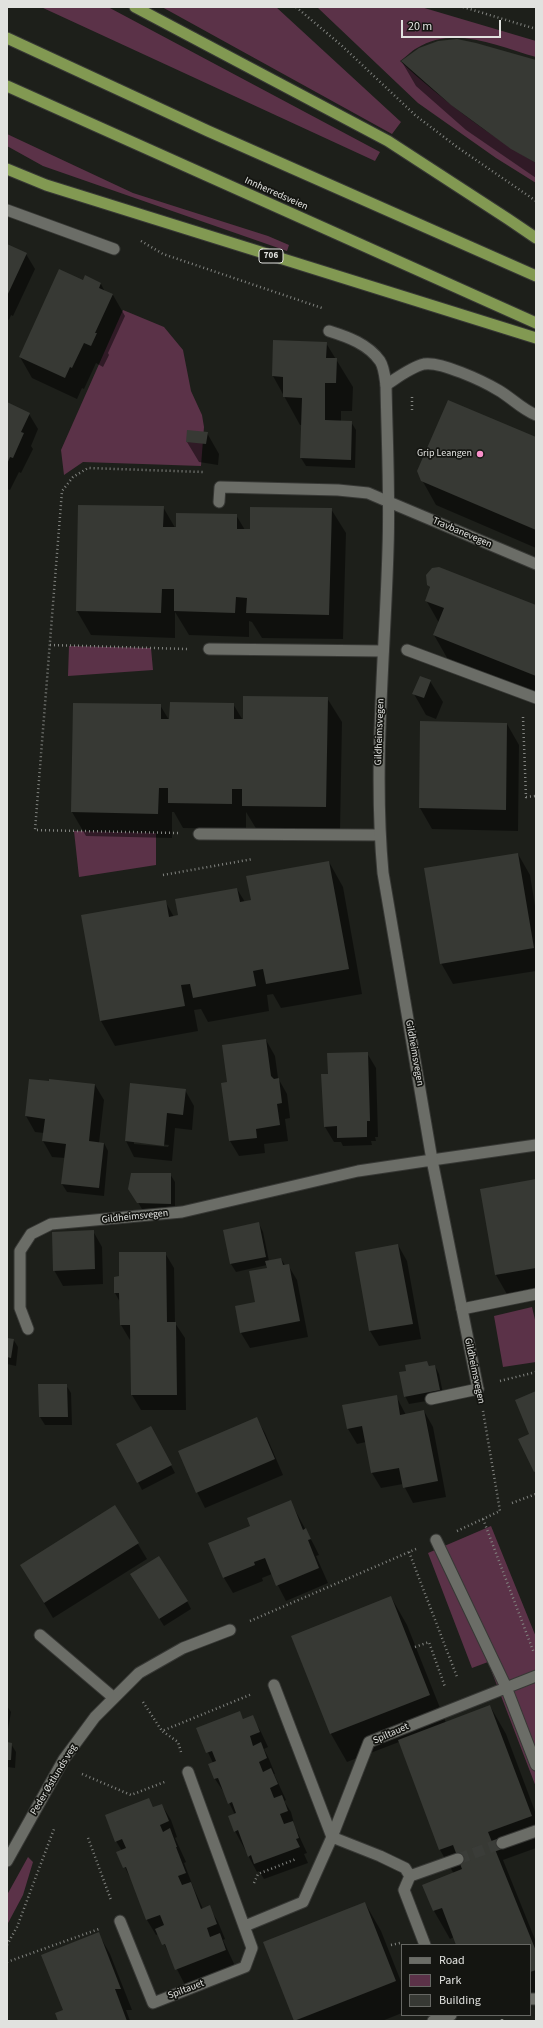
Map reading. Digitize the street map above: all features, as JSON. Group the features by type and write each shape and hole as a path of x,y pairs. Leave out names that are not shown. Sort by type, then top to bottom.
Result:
{"highway":[{"path":"135,7 153,18 388,141 536,238"},
{"path":"9,38 215,134 536,276"},
{"name":"Innherredsveien","path":"7,86 536,323"},
{"name":"706","path":"7,169 54,188 536,338"}],"street":[{"path":"7,210 114,248"},
{"name":"Gildheimsvegen","path":"329,331 348,337 369,349 381,362 386,385 389,502 378,789 379,835 383,873 432,1160 478,1388"},
{"path":"386,385 408,371 424,364 447,366 498,390 524,410 536,415"},
{"name":"Travbanevegen","path":"219,502 220,487 338,490 368,493 536,564"},
{"path":"209,649 383,651"},
{"path":"406,650 536,698"},
{"path":"199,834 379,835"},
{"path":"432,1160 536,1145"},
{"name":"Gildheimsvegen","path":"28,1328 20,1308 20,1251 31,1234 51,1224 182,1212 358,1171 432,1160"},
{"path":"462,1308 536,1294"},
{"path":"431,1399 478,1388"},
{"path":"436,1540 506,1687 536,1765"},
{"name":"Peder Østlunds veg","path":"7,1861 64,1759 95,1717 139,1673 183,1648 230,1630"},
{"path":"40,1635 114,1698"},
{"name":"Spiltauet","path":"245,1926 303,1902 332,1837 370,1742 452,1708 536,1676"},
{"path":"274,1685 332,1837 393,1862 405,1868 410,1876"},
{"name":"Spiltauet","path":"120,1921 153,2003 245,1966 252,1948 188,1772"},
{"path":"502,1843 536,1831"},
{"path":"425,1944 404,1890 410,1876 458,1859"},
{"path":"433,2021 448,2016"}],"path":[{"path":"296,7 341,45 415,115 457,147 536,200"},
{"path":"463,7 536,29"},
{"path":"138,238 163,254 329,311"},
{"path":"408,371 412,394 412,417"},
{"path":"156,833 35,830 62,491 73,477 88,468 205,472"},
{"path":"50,645 209,649"},
{"path":"522,693 526,797 536,796"},
{"path":"494,1383 536,1372"},
{"name":"Gildheimsvegen","path":"478,1388 500,1511"},
{"path":"512,1503 536,1494"},
{"path":"483,1519 536,1660"},
{"path":"409,1552 456,1677"},
{"path":"230,1630 329,1586"},
{"path":"415,1647 429,1642 452,1708"},
{"path":"139,1706 148,1698"},
{"path":"162,1730 238,1699"},
{"path":"82,1774 131,1795 188,1772 178,1742 162,1730 143,1702"},
{"path":"78,1781 87,1768"},
{"path":"7,1945 17,1927 54,1827"},
{"path":"7,1962 120,1921 88,1838"},
{"path":"240,1913 258,1874 326,1849"},
{"path":"391,1945 402,1944"}],"green space":[{"path":"41,7 108,7 380,152 375,161"},
{"path":"162,7 276,7 401,122 392,134"},
{"path":"317,7 421,7 536,41 536,57 491,43 461,38 446,38 431,41 417,48 400,61 465,116 536,163 536,183 496,158 418,103"},
{"path":"7,134 133,193 268,236 289,245 287,251 43,166 7,146"},
{"path":"123,310 164,327 183,350 191,391 202,415 204,427 201,466 83,462 64,475 61,450"},
{"path":"69,646 151,648 153,670 68,676"},
{"path":"74,831 156,833 156,865 79,877"},
{"path":"532,1307 536,1324 536,1362 503,1367 494,1316"},
{"path":"491,1526 536,1637 536,1787 488,1662 472,1668 428,1553"},
{"path":"28,1857 33,1862 23,1895 7,1925 7,1895"}],"building":[{"path":"457,39 536,60 536,163 511,149 451,105 401,61 419,48 438,41"},
{"path":"7,244 27,253 7,296"},
{"path":"59,269 83,280 85,275 101,283 99,288 113,294 95,333 97,333 91,346 84,343 72,368 70,367 65,378 19,357"},
{"path":"273,340 327,342 326,358 337,358 336,383 325,383 325,420 352,421 351,460 300,458 302,398 283,397 283,377 272,376"},
{"name":"Grip Leangen","path":"448,400 536,437 536,530 421,481 417,471"},
{"path":"7,402 30,413 21,432 24,433 13,458 10,457 7,464"},
{"path":"187,430 208,432 206,444 186,442"},
{"path":"78,505 164,506 163,527 176,527 176,513 237,514 237,529 250,529 250,507 332,508 329,615 246,613 247,598 236,597 235,613 174,611 174,589 162,589 161,613 76,611"},
{"path":"439,567 536,605 536,676 433,635 444,608 425,601 430,587 427,585 426,575 432,568"},
{"path":"420,676 431,680 424,698 412,694"},
{"path":"243,696 328,697 326,807 242,806 242,789 232,789 232,804 168,803 168,788 159,788 158,814 71,812 73,703 161,704 161,719 169,719 170,702 234,703 234,719 243,719"},
{"path":"420,721 507,723 506,810 419,808"},
{"path":"518,853 534,948 440,964 424,868"},
{"path":"329,861 349,969 266,984 263,969 253,971 256,986 193,998 190,984 181,985 185,1006 100,1021 81,915 166,900 169,917 178,915 175,899 237,888 240,902 251,900 246,876"},
{"path":"266,1039 271,1076 274,1079 279,1078 282,1103 277,1104 280,1125 256,1129 257,1138 229,1141 221,1083 227,1082 222,1045"},
{"path":"368,1052 370,1121 367,1121 367,1137 337,1138 337,1126 324,1127 321,1074 328,1074 327,1053"},
{"path":"29,1079 49,1081 49,1079 95,1084 89,1141 104,1143 99,1188 61,1184 66,1144 42,1141 45,1119 25,1116"},
{"path":"130,1083 186,1089 183,1115 167,1113 164,1146 125,1141"},
{"path":"131,1173 171,1173 171,1204 137,1203 128,1189"},
{"path":"536,1179 536,1268 495,1275 480,1189"},
{"path":"259,1222 266,1257 230,1264 223,1230"},
{"path":"94,1230 95,1269 53,1271 52,1232"},
{"path":"398,1244 413,1324 369,1331 355,1252"},
{"path":"119,1252 166,1252 167,1322 176,1322 177,1395 131,1395 130,1325 120,1325 119,1293 114,1293 114,1277 119,1276"},
{"path":"281,1258 283,1265 289,1264 300,1321 240,1333 235,1306 255,1302 249,1271 267,1268 265,1261"},
{"path":"7,1338 14,1339 11,1358 7,1357"},
{"path":"427,1361 429,1366 435,1365 440,1390 404,1397 399,1372 406,1371 405,1365"},
{"path":"38,1384 67,1384 68,1417 39,1417"},
{"path":"536,1391 536,1471 534,1472 518,1439 529,1434 515,1400"},
{"path":"397,1395 400,1415 424,1410 438,1481 403,1488 399,1468 371,1473 362,1426 347,1429 342,1405"},
{"path":"257,1417 275,1459 196,1493 178,1451"},
{"path":"151,1426 172,1465 137,1483 116,1444"},
{"path":"291,1500 303,1530 306,1528 311,1539 308,1540 319,1568 276,1586 265,1558 254,1562 255,1565 223,1578 208,1543 250,1526 247,1518"},
{"path":"115,1505 139,1543 44,1603 20,1565"},
{"path":"159,1556 188,1601 159,1619 130,1574"},
{"path":"391,1596 430,1695 330,1734 291,1636"},
{"path":"490,1705 532,1816 488,1832 536,1951 536,1970 531,1972 531,1944 456,1944 442,1908 433,1911 422,1885 462,1869 453,1845 439,1850 398,1740"},
{"path":"240,1711 243,1719 253,1715 260,1732 250,1736 253,1746 261,1742 267,1758 259,1762 263,1772 271,1768 278,1784 270,1788 274,1798 282,1795 288,1811 280,1814 284,1824 293,1821 299,1838 296,1839 300,1847 254,1864 251,1855 248,1857 238,1830 234,1832 228,1816 236,1813 232,1802 228,1804 218,1778 214,1779 208,1764 216,1761 212,1751 206,1753 196,1728"},
{"path":"7,1742 12,1743 11,1760 7,1760"},
{"path":"149,1798 153,1807 162,1804 169,1821 160,1825 163,1832 170,1828 177,1847 186,1873 178,1876 182,1885 191,1882 201,1909 210,1905 217,1924 207,1928 210,1937 220,1933 226,1950 175,1970 165,1944 162,1945 155,1929 164,1925 160,1915 146,1920 126,1867 123,1868 116,1852 126,1848 122,1839 115,1842 105,1815"},
{"path":"365,1902 396,1981 294,2021 263,1942"},
{"path":"99,1932 121,1989 115,1989 127,2021 58,2021 55,2013 63,2010 41,1955"}],"tunnel":[{"path":"458,1859 502,1843"}],"place":[{"name":"Grip Leangen","path":"480,454"}]}
